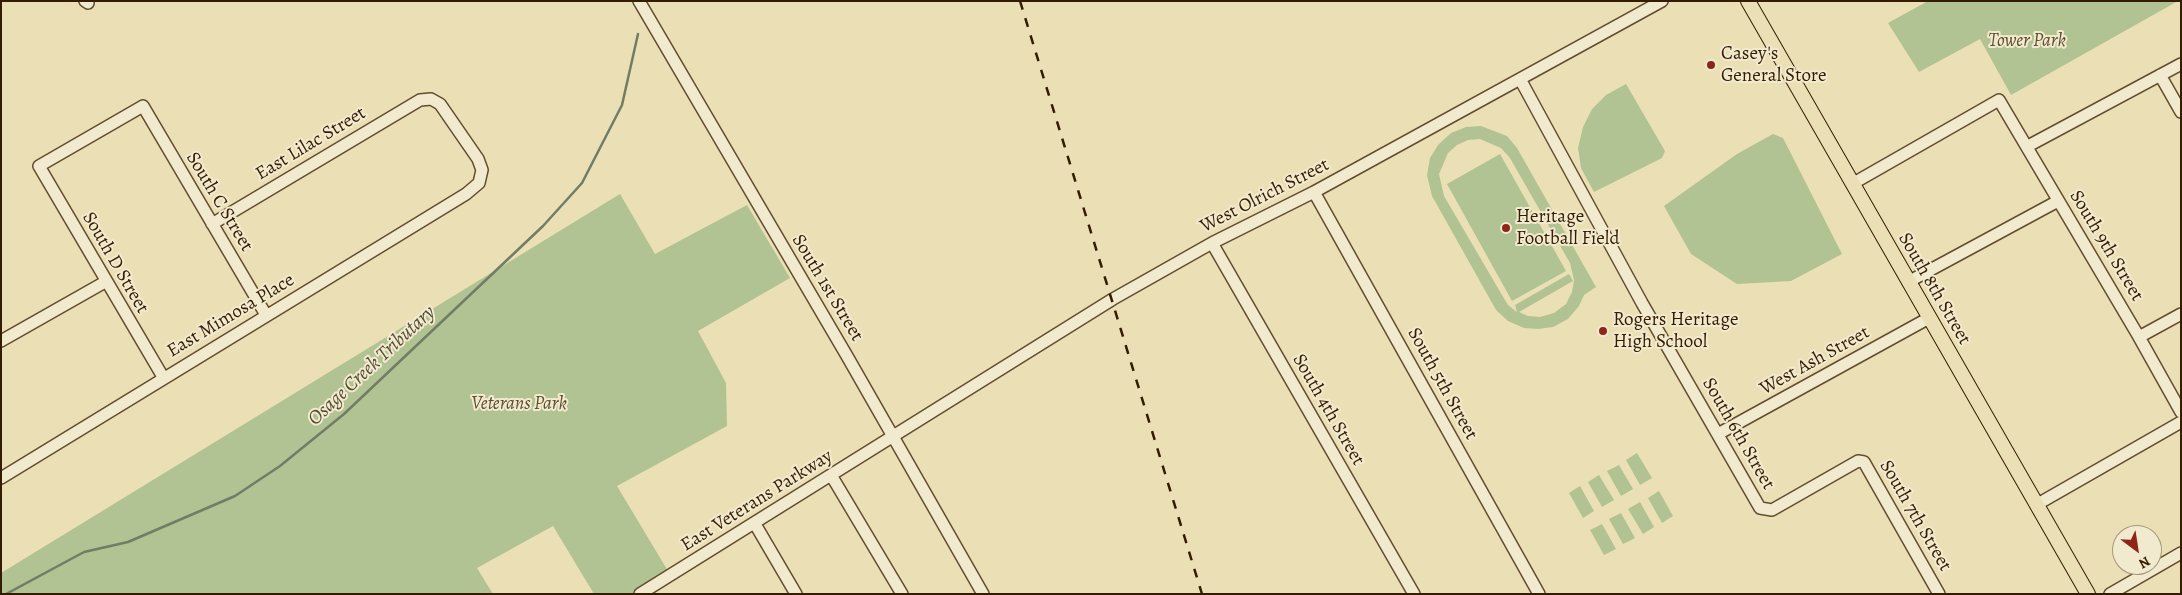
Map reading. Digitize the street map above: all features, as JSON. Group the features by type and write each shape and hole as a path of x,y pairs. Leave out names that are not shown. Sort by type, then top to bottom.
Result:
{"main road":[{"name":"South 8th Street","path":"1748,1 2088,594"}],"street":[{"name":"South 1st Street","path":"639,1 983,594"},
{"name":"West Olrich Street","path":"893,437 1020,355 1212,243 1314,192 1662,1"},
{"path":"2028,146 2181,64"},
{"path":"2160,75 2181,112"},
{"name":"South 6th Street","path":"1520,79 1642,303 1760,508 1772,510 1858,461"},
{"name":"East Mimosa Place","path":"1,478 163,377 466,194 479,183 482,170 478,159 440,104 431,99"},
{"name":"East Lilac Street","path":"212,224 400,111 420,100 431,99"},
{"name":"South 9th Street","path":"1852,184 1999,100 2028,146 2181,412"},
{"name":"South C Street","path":"143,106 266,315"},
{"name":"South D Street","path":"143,106 39,166 105,282 163,377"},
{"name":"South 5th Street","path":"1314,192 1539,594"},
{"path":"1908,282 2058,201"},
{"name":"South 4th Street","path":"1212,243 1414,594"},
{"path":"2,339 105,282"},
{"path":"2139,337 2181,314"},
{"name":"West Ash Street","path":"1718,434 1929,318"},
{"path":"2036,505 2181,422"},
{"name":"East Veterans Parkway","path":"640,594 893,437"},
{"name":"South 7th Street","path":"1858,461 1864,462 1939,594"},
{"path":"831,475 902,594"},
{"path":"755,524 796,594"},
{"path":"2110,594 2181,553"}],"green space":[{"name":"Tower Park","path":"1928,1 2178,1 2011,95 1980,39 1919,72 1888,23"},
{"path":"1626,84 1665,151 1662,158 1594,192 1581,168 1578,148 1583,127 1592,109 1606,95"},
{"path":"1481,126 1507,136 1517,148 1596,287 1584,295 1579,306 1568,319 1553,327 1524,328 1508,321 1496,310 1432,196 1427,175 1430,158 1438,145 1451,133 1466,127","holes":["1480,139 1501,148 1510,158 1570,263 1574,280 1572,292 1566,304 1554,313 1540,317 1528,316 1519,312 1573,281 1569,274 1515,305 1517,312 1508,305 1444,196 1439,174 1448,153 1457,145 1468,140"]},
{"path":"1773,134 1783,138 1842,254 1791,281 1737,284 1691,254 1664,206 1737,154"},
{"name":"Heritage Football Field","path":"1500,154 1566,271 1512,301 1447,184"},
{"name":"Veterans Park","path":"620,194 655,254 747,205 790,278 698,331 726,383 727,426 617,486 671,576 640,594 594,594 553,526 477,568 493,594 1,594 1,573"},
{"path":"1637,453 1652,478 1640,485 1626,460"},
{"path":"1619,465 1633,489 1621,496 1607,471"},
{"path":"1599,475 1614,500 1602,507 1588,482"},
{"path":"1580,486 1594,511 1583,518 1569,493"},
{"path":"1659,491 1673,516 1662,523 1648,498"},
{"path":"1640,502 1654,527 1643,534 1628,509"},
{"path":"1621,513 1635,538 1623,544 1609,519"},
{"path":"1602,524 1616,549 1604,555 1590,530"}],"waterway":[{"name":"Osage Creek Tributary","path":"6,594 84,552 128,542 235,496 280,466 344,414 543,226 582,183 622,105 638,34"}],"railway":[{"path":"1020,1 1202,594"}],"place":[{"name":"Casey's General Store","path":"1711,65"},
{"name":"Heritage Football Field","path":"1506,228"},
{"name":"Rogers Heritage High School","path":"1603,331"}]}
